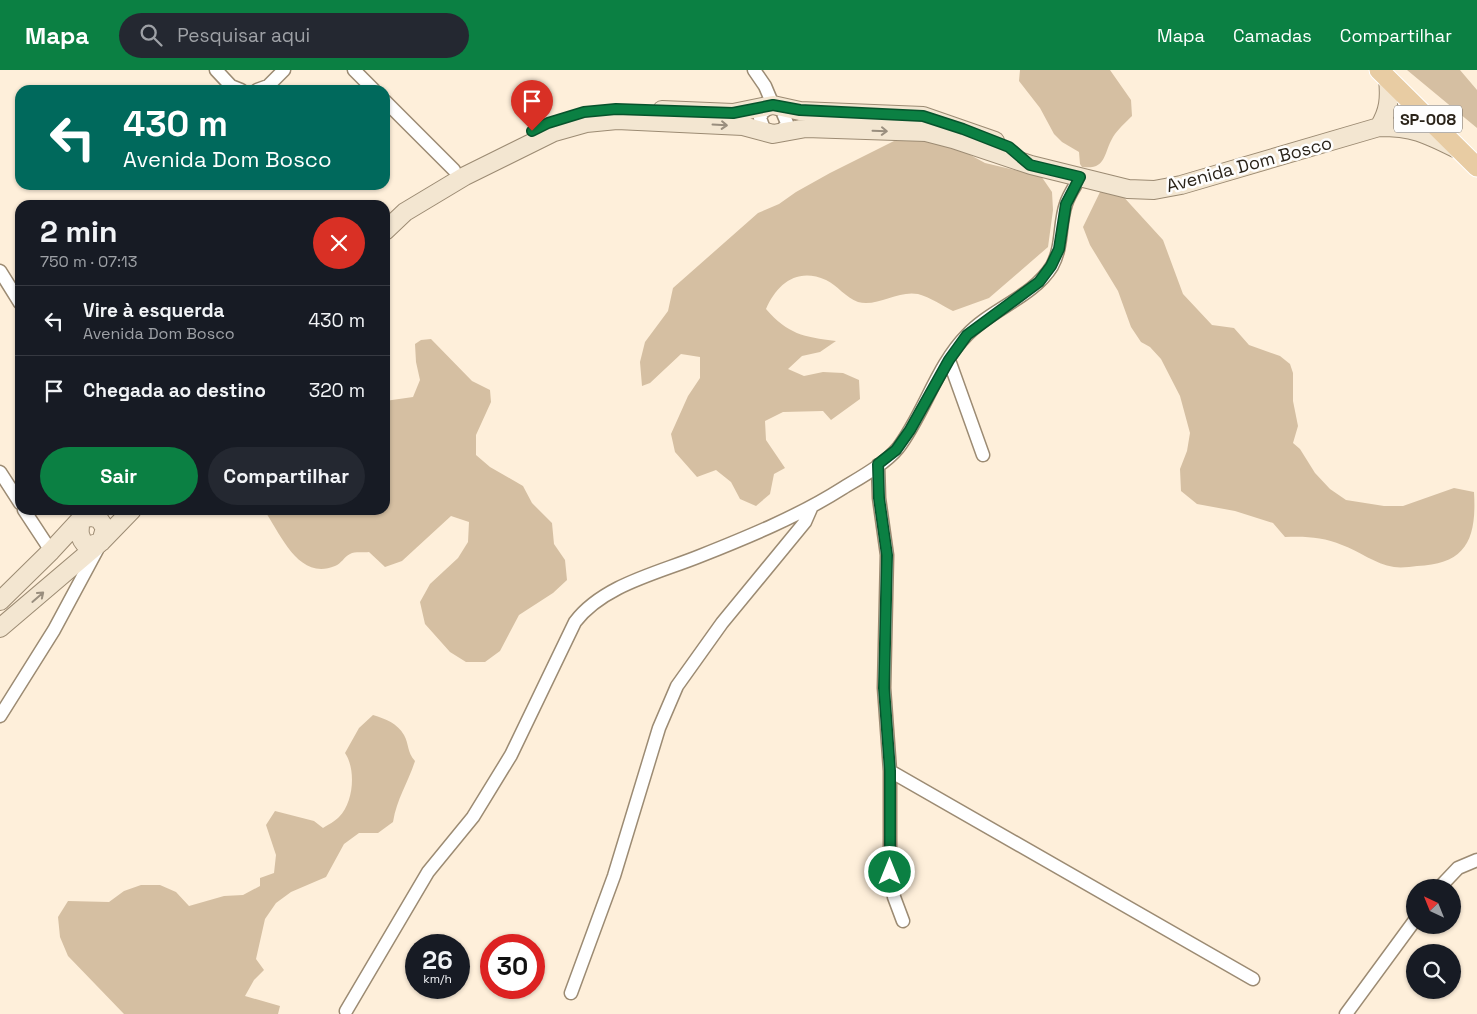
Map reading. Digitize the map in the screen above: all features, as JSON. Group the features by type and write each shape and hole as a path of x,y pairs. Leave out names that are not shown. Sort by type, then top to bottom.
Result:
{"main road":[{"name":"SP-008","path":"1388,73 1469,151 1477,167"}],"street":[{"path":"216,70 230,85"},
{"path":"266,85 284,70"},
{"path":"354,70 369,85"},
{"path":"754,70 765,86 773,105 782,111 787,123 783,130 773,134 764,129 760,118 773,105"},
{"path":"1379,127 1387,114 1389,106 1388,73"},
{"name":"Avenida Dom Bosco","path":"390,211 454,170 548,123 584,112 616,109 733,113 773,105 800,110 923,116 1009,147 1030,165"},
{"path":"390,106 454,170"},
{"name":"Avenida Dom Bosco","path":"390,226 405,212 465,176 554,132 586,123 617,120 743,126 773,134 806,128 926,132 1030,165 1128,189 1154,190 1181,185 1379,127 1402,127 1423,132 1469,151"},
{"path":"346,1011 428,872 472,817 511,755 575,622 584,610 612,591 703,555 812,506 878,464 896,450 910,430 949,360 967,335 1039,282 1051,266 1059,249 1066,204 1080,177"},
{"path":"0,271 15,295"},
{"path":"949,360 983,455"},
{"path":"878,464 879,498 887,555 884,688 890,771 890,872 894,897 903,921"},
{"path":"0,472 15,495"},
{"path":"571,993 614,876 658,728 677,686 722,623 805,522 812,506"},
{"path":"27,515 51,551"},
{"path":"0,601 51,551 84,515"},
{"path":"85,515 80,536 94,544"},
{"path":"0,716 54,630 94,544 105,528 103,522 87,515"},
{"path":"0,628 126,515"},
{"path":"51,551 94,544"},
{"path":"890,771 1253,979"},
{"path":"1448,879 1458,868 1477,860"},
{"path":"1346,1014 1406,932"}],"shaded area":[{"path":"1020,70 1110,70 1131,100 1132,116 1113,137 1100,163 1096,166 1082,167 1079,152 1062,142 1054,134 1040,108 1019,81"},
{"path":"1407,70 1460,70 1477,90 1477,128"},
{"path":"910,133 952,145 985,163 1041,176 1052,192 1053,210 1048,247 989,298 953,311 932,299 918,294 903,294 866,303 854,300 830,282 816,276 797,277 789,280 776,292 766,309 782,324 797,333 836,341 820,352 802,356 788,369 804,376 823,372 843,373 859,380 860,399 831,420 823,411 783,412 765,421 766,440 785,468 774,474 770,494 756,506 740,499 731,482 716,470 697,477 675,452 671,434 688,396 700,378 700,357 681,354 650,383 642,386 640,362 645,342 668,311 673,288 758,213 779,204 830,173"},
{"path":"1100,192 1120,193 1163,240 1183,294 1212,325 1234,328 1249,345 1280,356 1290,364 1293,373 1293,401 1298,426 1293,443 1300,449 1315,473 1330,489 1346,500 1384,506 1403,506 1454,488 1474,492 1473,524 1465,547 1457,555 1433,564 1394,567 1328,540 1307,537 1285,537 1273,523 1235,511 1197,504 1181,491 1180,469 1187,451 1190,433 1180,396 1161,359 1150,347 1141,342 1131,327 1118,291 1090,245 1083,227"},
{"path":"431,339 472,381 490,390 491,402 476,435 476,455 490,467 523,486 532,503 552,523 554,544 565,560 567,580 553,593 519,615 500,651 485,662 466,662 450,652 425,624 420,602 430,584 458,558 468,542 469,522 451,516 402,561 385,567 369,552 357,552 348,555 335,566 322,569 311,567 292,553 267,515 390,515 390,400 413,397 420,380 415,344 421,340"},
{"path":"373,715 387,720 398,727 404,735 415,761 397,805 393,822 378,833 359,833 344,844 326,877 291,892 276,903 265,919 256,959 264,970 254,980 245,996 280,1006 278,1014 124,1014 68,956 60,937 58,917 68,901 109,902 124,891 141,885 160,885 176,892 189,906 224,896 243,895 260,886 260,878 274,873 276,855 266,825 275,811 314,821 323,828 339,817 348,803 352,785 351,768 345,753 359,728"}],"route":[{"path":"532,131 548,123 584,112 616,109 733,113 773,105 800,110 923,116 1009,147 1030,165 1080,177 1066,204 1059,249 1051,266 1039,282 967,335 949,360 910,430 896,450 878,464 879,498 887,555 884,688 890,771 890,872"}]}
